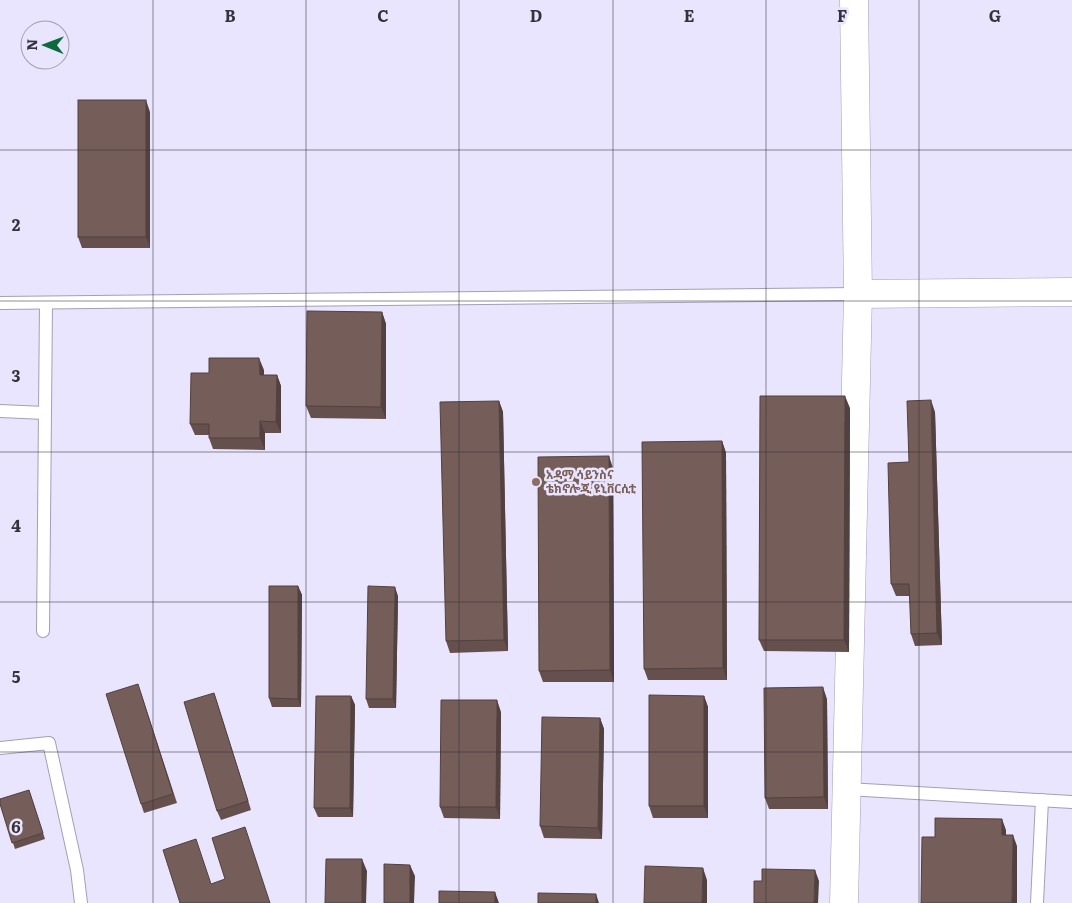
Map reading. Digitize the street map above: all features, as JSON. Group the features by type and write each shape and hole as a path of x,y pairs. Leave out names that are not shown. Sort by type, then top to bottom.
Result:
{"street":[{"path":"844,903 858,294 854,0"},
{"path":"858,294 1072,292"}],"lane":[{"path":"0,303 858,294"},
{"path":"43,631 46,303"},
{"path":"0,411 45,413"},
{"path":"0,748 49,743 77,870 81,903"},
{"path":"847,788 1072,802"},
{"path":"1037,903 1042,800"}],"building":[{"path":"78,100 146,100 146,237 78,237"},
{"path":"307,311 382,312 381,407 306,406"},
{"path":"209,358 259,358 260,375 277,375 276,422 260,421 260,438 209,438 209,424 190,424 191,373 209,373"},
{"path":"760,396 845,396 844,640 759,640"},
{"path":"931,400 937,633 911,634 909,584 891,584 888,463 909,462 907,401"},
{"path":"499,401 504,640 446,641 440,402"},
{"path":"722,441 723,668 644,669 642,442"},
{"path":"609,456 610,670 539,671 538,457"},
{"path":"269,586 298,586 298,699 269,698"},
{"path":"368,586 395,587 393,699 366,699"},
{"path":"138,684 173,794 141,804 106,694"},
{"path":"823,687 824,797 765,798 764,688"},
{"path":"214,693 248,801 217,811 184,702"},
{"path":"649,695 704,696 704,806 649,806"},
{"path":"316,696 351,696 350,808 314,808"},
{"path":"441,700 497,700 496,807 440,807"},
{"path":"542,717 600,718 598,828 540,826"},
{"path":"29,790 43,833 12,843 0,799"},
{"path":"935,818 1002,819 1002,835 1013,835 1012,903 921,903 922,837 935,837"},
{"path":"245,827 270,903 180,903 163,850 196,839 211,884 225,879 212,838"},
{"path":"326,859 362,859 362,903 325,903"},
{"path":"384,864 410,865 410,903 384,903"},
{"path":"645,866 703,868 702,903 644,903"},
{"path":"762,869 815,870 814,903 754,903 754,881 762,881"},
{"path":"439,891 495,892 495,903 439,903"},
{"path":"538,893 596,894 596,903 538,903"}],"place":[{"name":"አዳማ ሳይንስና ቴክኖሎጂ ዩኒቨርሲቲ","path":"536,482"}]}
